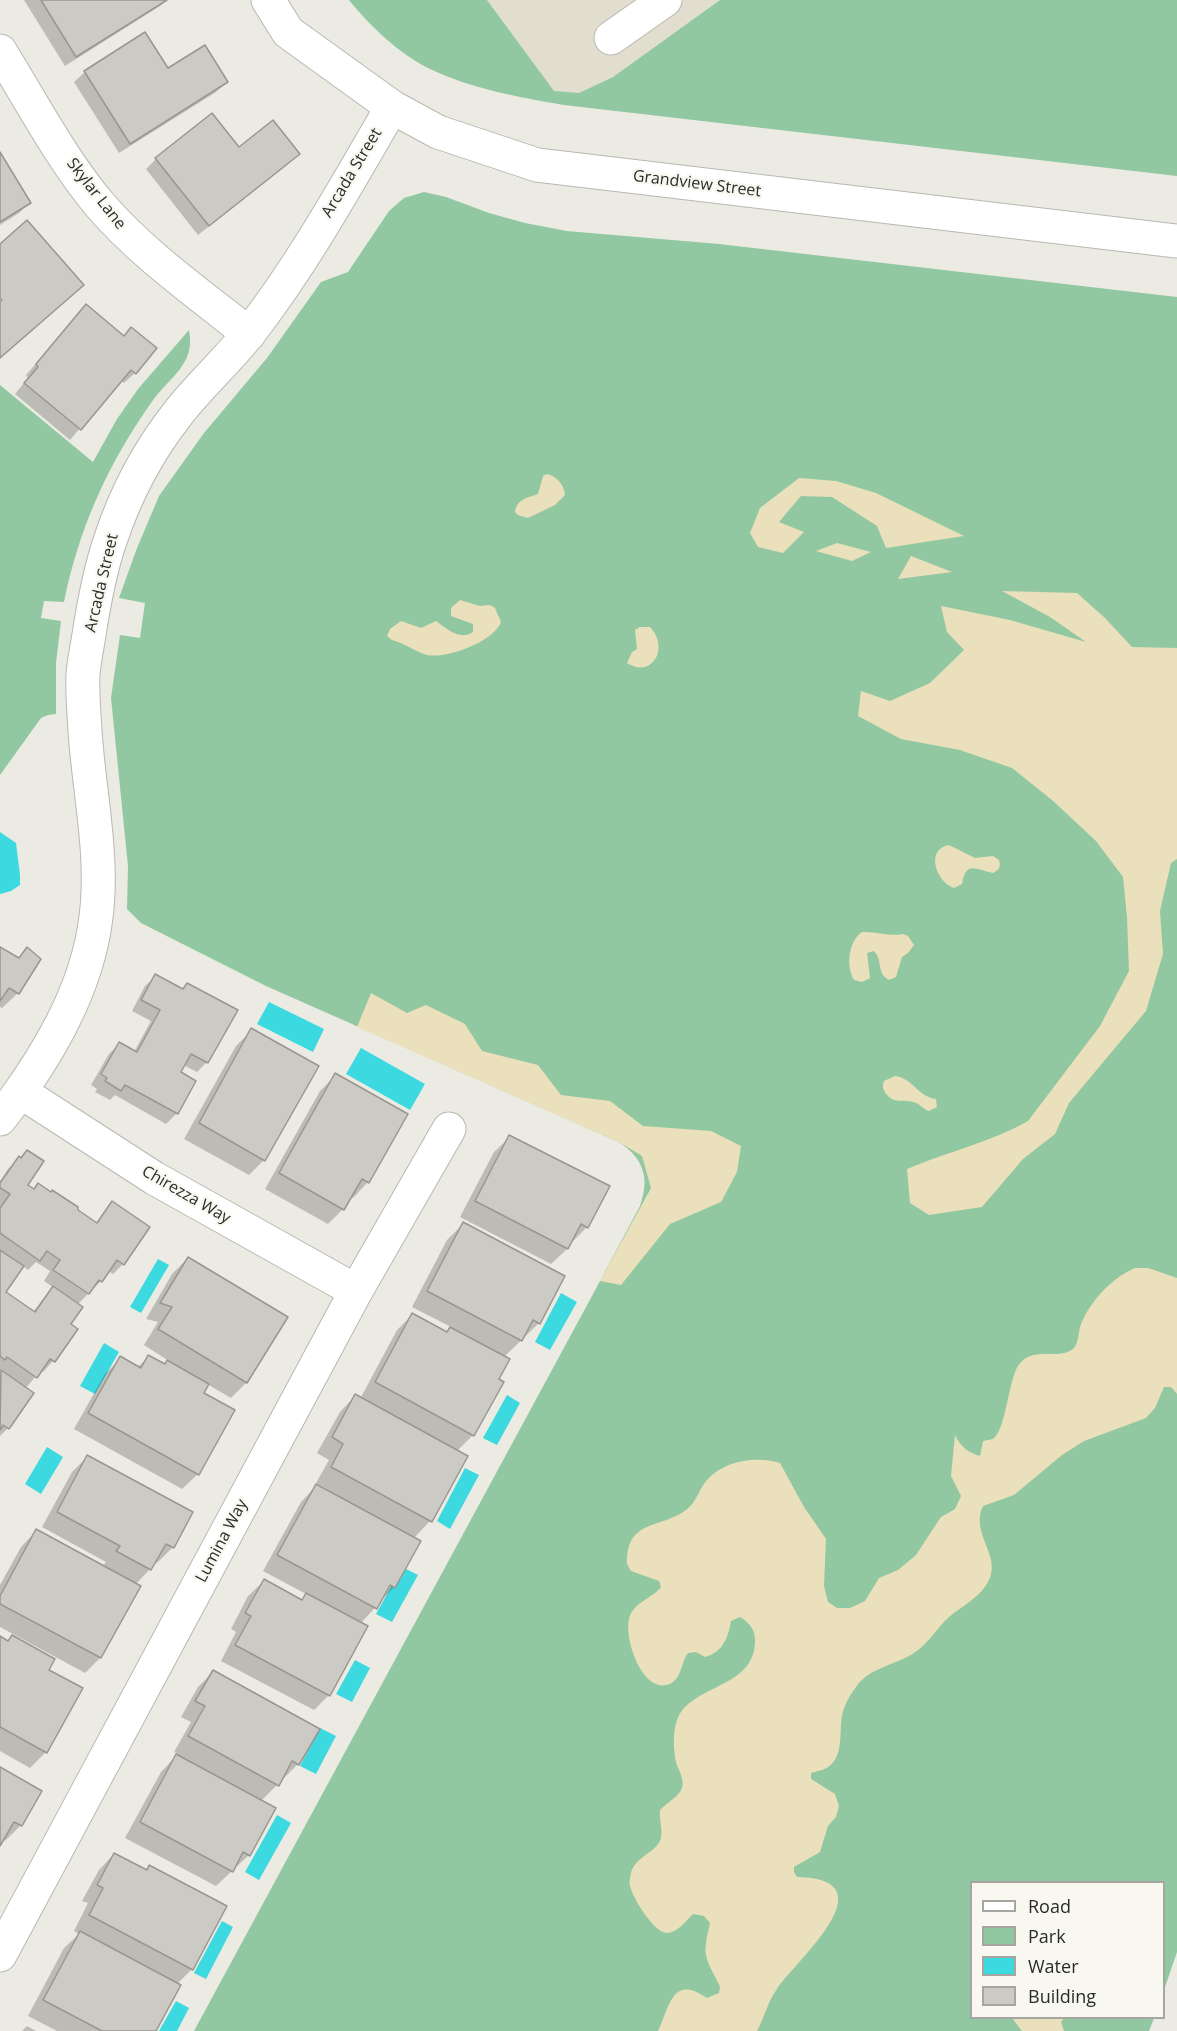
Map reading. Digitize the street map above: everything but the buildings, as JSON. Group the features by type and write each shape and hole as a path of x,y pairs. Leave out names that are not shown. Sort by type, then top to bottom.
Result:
{"street":[{"name":"Grandview Street","path":"268,0 288,32 392,107 438,132 537,165 1177,241"},
{"path":"611,38 665,0"},
{"name":"Skylar Lane","path":"0,51 78,176 100,205 158,260 249,334"},
{"name":"Arcada Street","path":"0,1119 21,1092 65,1018 90,950 96,918 99,879 85,732 83,674 92,611 109,543 128,493 154,445 180,411 249,334 287,282 392,107"},
{"name":"Chirezza Way","path":"21,1092 154,1178 356,1291"},
{"name":"Lumina Way","path":"0,1955 356,1291 449,1129"}],"shaded area":[{"path":"487,0 720,0 613,77 579,93 554,92"}],"green space":[{"path":"349,0 487,0 554,91 579,93 613,77 720,0 1177,0 1177,176 564,105 512,95 462,82 418,63 386,39"},
{"path":"424,192 525,223 567,231 719,244 1177,297 1177,1952 1165,1987 1165,1881 970,1881 970,2019 1154,2019 1149,2031 194,2031 592,1296 640,1206 643,1196 643,1170 634,1155 619,1142 266,986 141,923 127,909 128,866 111,698 120,635 140,638 145,603 119,598 137,548 159,496 204,433 267,358 321,282 348,272 389,211 404,198"},
{"path":"189,330 189,353 185,362 151,403 121,449 97,498 78,548 64,602 44,601 41,618 61,621 56,663 56,714 41,718 0,775 0,385 93,462 117,419 138,389"}],"sand":[{"path":"547,474 559,482 565,495 555,505 528,518 518,515 515,512 518,504 538,494 543,476"},
{"path":"799,478 836,481 876,493 964,536 886,548 877,526 832,497 801,496 779,522 804,532 783,553 758,547 750,533 760,508"},
{"path":"837,543 871,552 852,561 816,551"},
{"path":"911,556 952,572 898,579"},
{"path":"1002,591 1077,593 1132,647 1177,648 1177,859 1171,863 1160,911 1163,954 1146,1011 1069,1103 1055,1134 1023,1159 982,1207 929,1215 910,1203 907,1169 999,1135 1028,1121 1100,1026 1129,971 1123,877 1096,841 1052,800 1012,768 960,750 901,739 858,716 861,691 890,701 930,683 964,650 947,632 941,606 1010,620 1086,642 1050,617"},
{"path":"460,600 480,606 490,605 495,608 501,622 497,629 468,648 435,656 423,654 387,636 390,629 401,621 421,628 436,621 458,635 473,632 473,624 451,616 451,608"},
{"path":"640,627 650,627 656,635 658,652 651,664 636,667 627,663 632,652 637,649 635,630"},
{"path":"949,845 975,858 993,856 999,860 999,868 993,873 969,869 962,884 954,888 948,885 938,873 935,859 942,848"},
{"path":"862,932 908,936 914,945 902,957 896,977 889,980 882,974 874,951 867,953 870,978 862,982 854,980 849,961 851,948 857,936"},
{"path":"371,993 407,1013 426,1005 465,1024 482,1051 538,1065 561,1095 610,1101 643,1126 711,1131 741,1146 737,1172 721,1202 670,1224 621,1285 600,1281 651,1188 642,1156 619,1142 357,1027"},
{"path":"895,1076 906,1080 930,1098 936,1099 937,1107 929,1111 912,1102 890,1098 884,1090 883,1083"},
{"path":"1135,1268 1148,1268 1177,1278 1177,1394 1171,1387 1164,1387 1155,1408 1146,1418 1084,1441 1062,1455 1014,1495 983,1506 980,1525 992,1571 986,1586 949,1617 919,1649 875,1671 861,1681 851,1694 844,1709 837,1757 826,1768 811,1773 811,1779 835,1794 839,1806 836,1817 828,1826 820,1852 794,1867 794,1872 797,1877 824,1881 837,1891 837,1906 830,1923 777,1989 757,2031 658,2031 670,2003 679,1991 695,1992 707,1998 719,1993 720,1987 705,1950 710,1923 704,1916 693,1914 674,1931 667,1933 662,1931 644,1914 635,1898 630,1884 631,1873 637,1862 659,1843 661,1838 660,1810 678,1794 683,1785 674,1750 678,1717 690,1703 701,1695 725,1683 746,1668 752,1657 755,1639 752,1628 740,1617 731,1621 726,1639 716,1652 705,1657 696,1652 688,1653 674,1681 660,1685 651,1681 637,1663 632,1651 628,1628 634,1609 661,1587 659,1581 631,1571 627,1564 632,1539 646,1527 686,1510 707,1480 723,1468 751,1460 780,1463 804,1507 826,1539 824,1586 828,1602 837,1608 850,1608 865,1601 879,1578 898,1570 916,1555 941,1517 955,1509 961,1496 951,1476 955,1435 965,1448 980,1456 983,1441 993,1439 1001,1426 1018,1366 1030,1356 1060,1354 1073,1349 1085,1315 1096,1298 1110,1284"},
{"path":"1013,2019 1063,2019 1061,2022 1064,2031 1022,2031"}],"water":[{"path":"0,832 16,843 20,885 0,894"},
{"path":"269,1002 324,1029 313,1052 257,1024"},
{"path":"361,1048 425,1084 410,1110 346,1074"},
{"path":"158,1259 169,1265 141,1313 130,1307"},
{"path":"561,1293 577,1302 550,1350 535,1342"},
{"path":"104,1343 119,1352 95,1394 80,1386"},
{"path":"507,1395 520,1403 497,1445 483,1438"},
{"path":"47,1447 63,1457 41,1494 25,1484"},
{"path":"465,1468 479,1475 450,1529 437,1521"},
{"path":"402,1567 418,1575 392,1622 376,1614"},
{"path":"355,1660 370,1668 352,1702 336,1694"},
{"path":"320,1728 336,1736 316,1774 300,1766"},
{"path":"277,1815 291,1823 259,1880 245,1872"},
{"path":"222,1921 233,1927 206,1979 194,1973"},
{"path":"176,2001 189,2008 177,2031 159,2031"}]}
